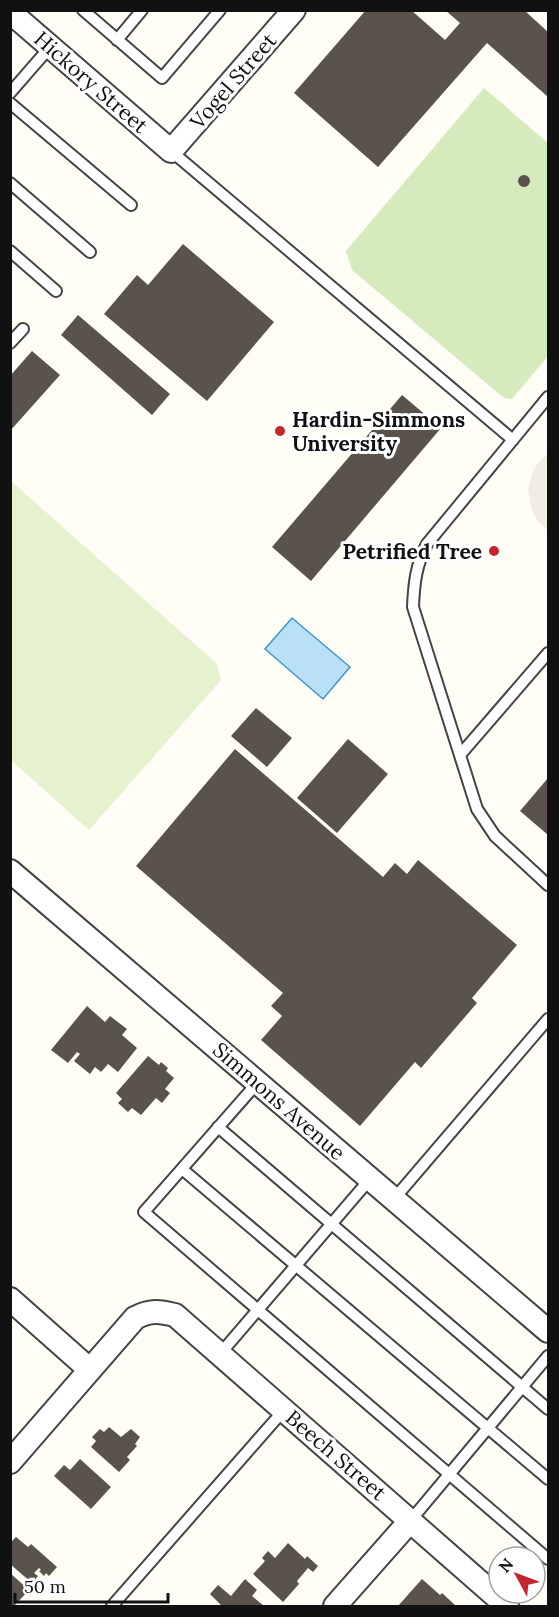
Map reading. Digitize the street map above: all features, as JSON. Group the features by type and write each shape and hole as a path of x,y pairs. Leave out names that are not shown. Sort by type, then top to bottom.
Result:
{"street":[{"name":"Vogel Street","path":"171,151 294,10"},
{"name":"Hickory Street","path":"10,12 171,151"},
{"name":"Simmons Avenue","path":"10,871 549,1332"},
{"path":"10,1299 89,1369 10,1462"},
{"name":"Beech Street","path":"89,1369 135,1318 147,1311 161,1311 175,1315 507,1606"},
{"path":"335,1606 411,1520"}],"lane":[{"path":"83,10 162,78 220,10"},
{"path":"117,40 142,10"},
{"path":"10,93 50,47"},
{"path":"10,103 131,205"},
{"path":"171,151 513,440"},
{"path":"10,183 90,252"},
{"path":"10,251 56,291"},
{"path":"11,341 23,329"},
{"path":"549,397 428,544 419,560 414,583 413,607 477,809 495,836 549,885"},
{"path":"460,755 549,653"},
{"path":"394,1199 549,1019"},
{"path":"258,1082 144,1212 549,1559"},
{"path":"218,1127 549,1409"},
{"path":"182,1169 549,1479"},
{"path":"220,1354 370,1179"},
{"path":"411,1520 549,1356"},
{"path":"112,1606 284,1410"}],"green space":[{"path":"484,88 548,143 548,356 512,399 504,398 352,270 346,251"},
{"path":"11,481 217,664 221,680 89,830 11,760"}],"shaded area":[{"path":"548,453 548,531 532,511 528,489 534,468"}],"water":[{"path":"292,618 350,667 323,699 265,649"}],"building":[{"path":"366,10 411,10 445,40 460,23 445,10 524,10 548,32 548,97 487,43 378,167 294,93"},
{"path":"526,175 530,181 526,187 522,187 518,179"},
{"path":"183,244 274,322 207,401 104,314 137,275 148,285"},
{"path":"78,315 170,394 152,415 61,335"},
{"path":"32,351 60,375 10,431 10,376"},
{"path":"402,395 441,428 311,581 272,547"},
{"path":"256,708 292,738 267,767 231,736"},
{"path":"348,739 388,774 337,833 297,798"},
{"path":"235,749 383,877 395,863 407,874 418,860 517,945 472,998 477,1003 421,1068 415,1062 360,1126 261,1040 282,1016 271,1006 283,993 136,866"},
{"path":"548,778 548,835 520,811"},
{"path":"87,1006 105,1022 110,1016 127,1029 122,1035 137,1048 118,1072 108,1064 101,1072 95,1067 90,1074 74,1061 80,1054 77,1052 68,1063 51,1050"},
{"path":"148,1056 159,1065 161,1062 174,1078 165,1089 170,1093 162,1103 156,1098 141,1115 132,1108 128,1112 118,1103 122,1099 116,1093"},
{"path":"109,1427 121,1437 131,1429 140,1437 135,1444 137,1446 127,1457 130,1460 119,1472 91,1447 96,1441 92,1437 100,1429 104,1432"},
{"path":"80,1459 111,1487 91,1509 54,1476 64,1465 70,1470"},
{"path":"16,1537 28,1547 31,1544 57,1567 49,1576 46,1573 44,1576 39,1568 34,1573 38,1576 32,1583 10,1564 10,1543"},
{"path":"288,1543 305,1559 307,1556 318,1566 313,1572 308,1568 297,1581 299,1584 283,1602 253,1574 265,1561 262,1558 268,1551 275,1558"},
{"path":"10,1573 29,1590 14,1606 10,1606"},
{"path":"245,1579 257,1590 252,1596 264,1606 222,1606 210,1594 218,1585 231,1596"},
{"path":"422,1579 440,1595 442,1593 455,1605 398,1606"}],"place":[{"name":"Hardin-Simmons University","path":"280,431"},
{"name":"Petrified Tree","path":"494,551"}]}
